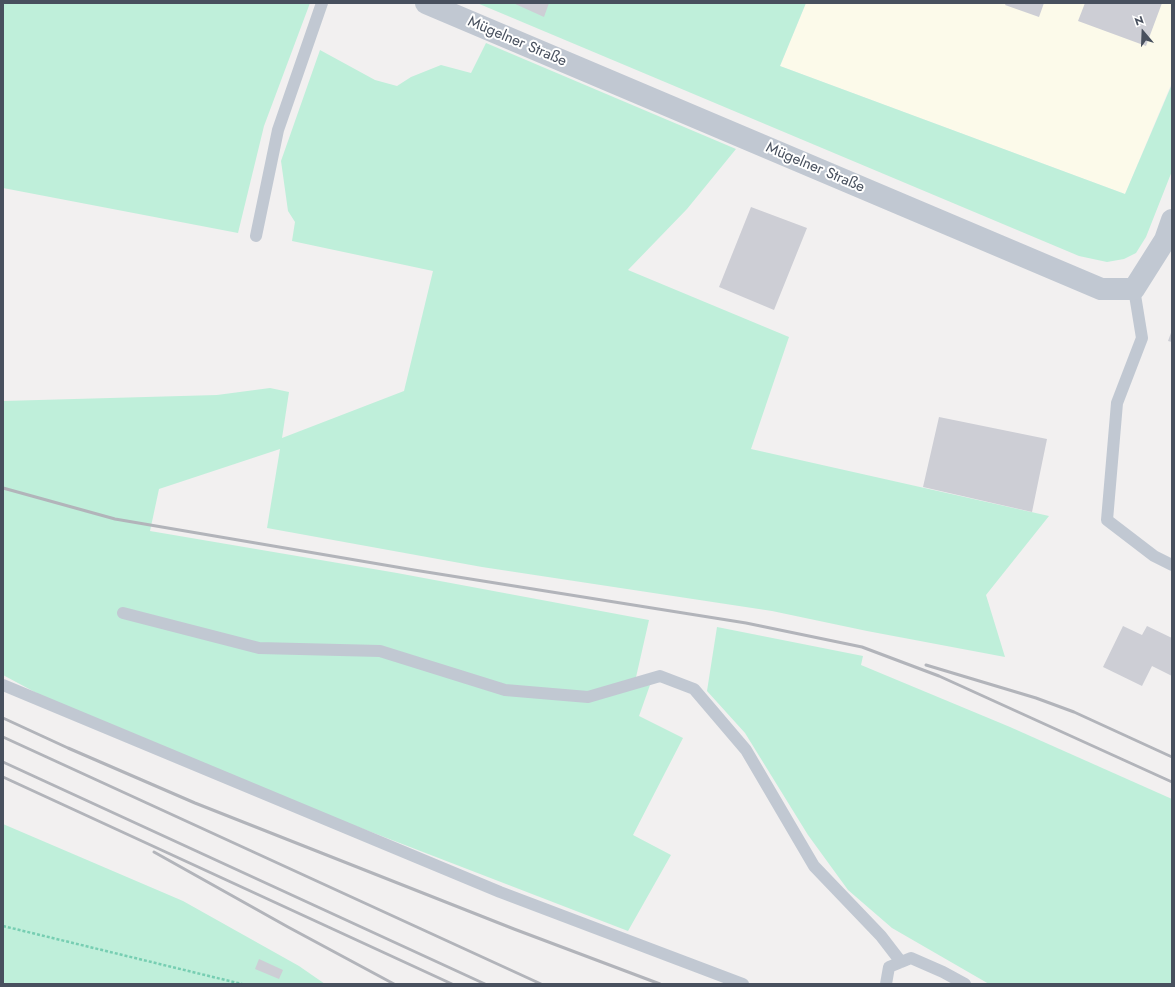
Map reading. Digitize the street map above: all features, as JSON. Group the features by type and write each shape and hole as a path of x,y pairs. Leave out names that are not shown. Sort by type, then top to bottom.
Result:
{"street":[{"name":"Mügelner Straße","path":"426,3 1101,289 1134,289"},
{"path":"1134,289 1165,240 1172,220"}],"lane":[{"path":"256,236 278,130 322,3"},
{"path":"1134,289 1142,338 1117,403 1107,520 1154,556 1172,565"},
{"path":"123,613 259,648 380,651 505,690 588,697 660,676 694,689 746,750 814,866 881,936 902,962"},
{"path":"3,685 500,892 743,984"},
{"path":"886,984 889,967 911,958 943,972 965,984"}],"path":[{"path":"3,926 242,984"}],"shaded area":[{"path":"806,3 1172,3 1172,82 1125,194 780,66"}],"green space":[{"path":"3,3 310,3 264,126 238,233 3,188"},
{"path":"477,3 806,3 780,66 1125,194 1172,84 1172,171 1146,237 1136,253 1124,259 1107,262 1079,256"},
{"path":"486,43 736,149 687,209 628,270 789,337 751,449 1049,516 986,595 1005,657 867,631 772,611 482,567 267,528 280,449 159,489 150,531 397,573 649,620 634,686 650,685 639,716 683,738 633,835 671,855 628,931 301,805 44,697 3,675 3,401 217,395 270,388 289,392 282,438 404,391 433,271 292,241 295,222 288,211 281,161 320,50 375,80 397,86 411,77 441,65 471,73"},
{"path":"717,627 863,656 861,665 1010,727 1172,799 1172,984 989,984 892,928 848,890 808,835 745,733 707,691"},
{"path":"3,824 183,901 299,966 325,984 3,984"}],"building":[{"path":"513,3 549,3 544,17"},
{"path":"1006,3 1044,3 1039,17 1005,5"},
{"path":"1085,3 1162,3 1146,46 1078,21"},
{"path":"751,207 807,228 774,310 719,287"},
{"path":"1172,330 1172,342 1168,341"},
{"path":"939,417 1047,439 1032,512 923,487"},
{"path":"1123,626 1142,635 1147,626 1172,638 1172,676 1152,666 1142,686 1103,667"},
{"path":"259,959 283,970 279,979 255,969"}],"railway":[{"path":"3,488 115,519 414,570 746,623 862,647 939,676 1172,782"},
{"path":"926,665 1036,698 1074,712 1172,757"},
{"path":"3,718 195,803 514,929 660,984"},
{"path":"3,737 541,984"},
{"path":"3,762 485,984"},
{"path":"3,777 452,984"},
{"path":"154,852 394,984"}]}
